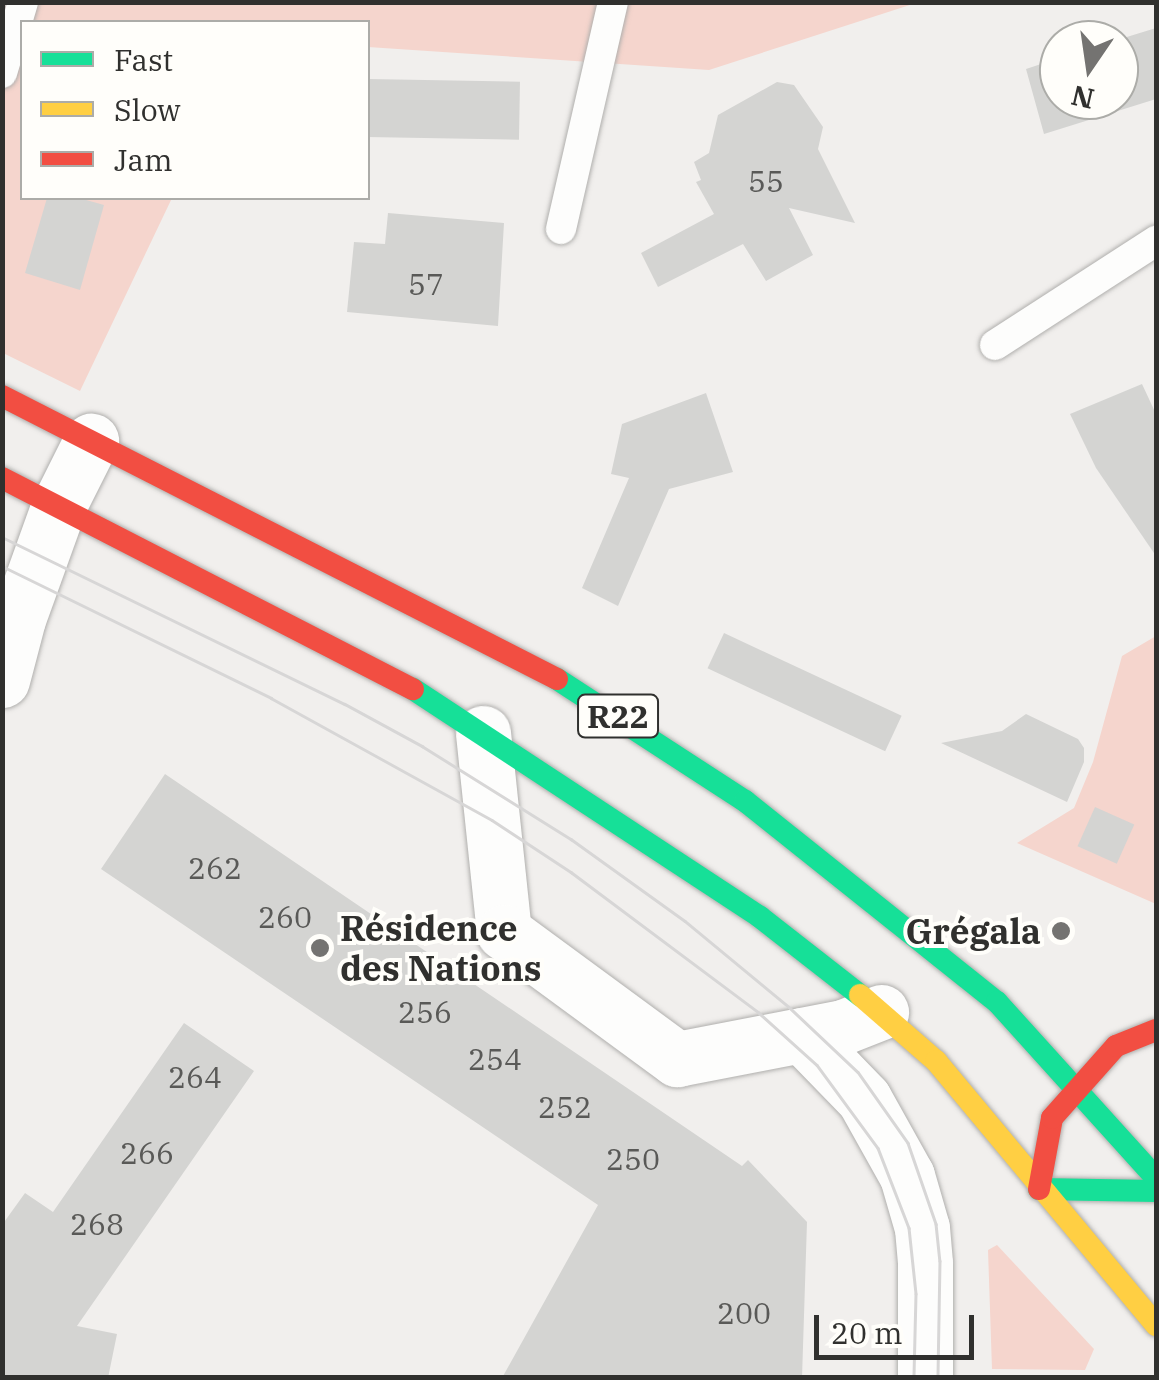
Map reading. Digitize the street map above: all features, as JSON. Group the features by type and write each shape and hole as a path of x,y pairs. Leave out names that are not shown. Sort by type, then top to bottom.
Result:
{"main road":[{"name":"R22","path":"2,396 342,566 613,713 746,801 930,945 1016,1021 1077,1090"},
{"name":"R22","path":"2,478 312,634 483,733 760,916 936,1061 1039,1189"},
{"path":"1039,1189 1052,1118 1116,1046 1156,1030"},
{"path":"1077,1090 1156,1178"},
{"path":"1039,1189 1156,1190"},
{"path":"1039,1189 1156,1324"}],"street":[{"path":"2,680 18,619 60,505 91,441"},
{"path":"483,733 504,932 676,1059 842,1027 881,1012"},
{"path":"802,1035 864,1100 907,1176 922,1228 925,1378"}],"lane":[{"path":"2,73 24,2"},
{"path":"561,229 612,2"},
{"path":"995,345 1156,241"}],"shaded area":[{"path":"2,3 916,3 709,70 370,47 370,20 20,20 20,200 171,200 80,391 3,353"},
{"path":"1156,636 1156,904 1017,843 1074,808 1093,762 1122,656"},
{"path":"997,1245 1094,1349 1085,1370 992,1369 988,1250"}],"building":[{"path":"1156,28 1156,99 1139,104 1139,33"},
{"path":"1039,65 1039,116 1026,69"},
{"path":"370,79 520,82 519,140 370,137"},
{"path":"777,82 794,85 823,127 818,149 855,223 789,208 813,255 766,281 743,244 658,287 641,253 714,214 696,182 701,180 694,162 709,153 718,115"},
{"path":"1040,120 1089,120 1044,134"},
{"path":"46,200 86,200 104,205 80,290 25,273"},
{"path":"388,213 504,223 498,326 347,312 354,242 385,244"},
{"path":"1142,384 1156,414 1156,556 1096,468 1070,414"},
{"path":"706,393 733,472 669,489 618,606 582,588 629,478 611,474 622,424"},
{"path":"724,633 902,716 885,751 708,668"},
{"path":"1026,714 1078,739 1084,748 1084,762 1067,802 941,743 1002,731"},
{"path":"165,774 742,1166 748,1160 807,1222 802,1378 502,1378 598,1205 101,869"},
{"path":"1095,807 1134,824 1117,864 1078,846"},
{"path":"184,1023 254,1071 77,1326 117,1334 108,1378 2,1378 2,1225 25,1193 53,1212"}],"tram line":[{"path":"2,537 345,704 422,746 571,839 685,921 790,1008 858,1072 908,1143 936,1224 940,1261 938,1378"},
{"path":"2,566 271,698 492,820 571,872 758,1012 817,1065 878,1148 909,1228 916,1294 914,1378"}],"traffic: fast":[{"path":"557,679 745,801 997,1002 1156,1178"},
{"path":"413,689 760,917 860,995"},
{"path":"1039,1189 1156,1191"}],"traffic: slow":[{"path":"860,995 936,1061 1156,1325"}],"traffic: jam":[{"path":"2,396 557,679"},
{"path":"2,478 413,689"},
{"path":"1039,1189 1052,1118 1116,1046 1156,1030"}],"place":[{"name":"Grégala","path":"1061,931"},
{"name":"Résidence des Nations","path":"320,948"}]}
